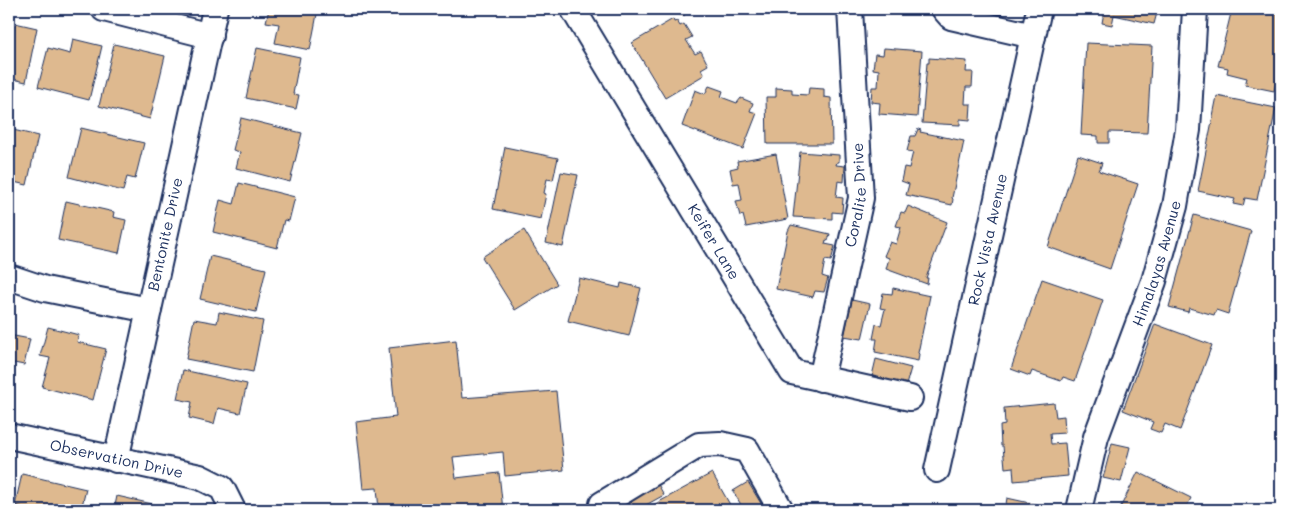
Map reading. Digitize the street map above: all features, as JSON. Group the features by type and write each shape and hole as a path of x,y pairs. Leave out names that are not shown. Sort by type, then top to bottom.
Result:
{"street":[{"path":"104,9 210,36"},
{"name":"Bentonite Drive","path":"116,460 215,9"},
{"name":"Keifer Lane","path":"572,9 792,372 910,398"},
{"name":"Coralite Drive","path":"822,379 861,198 850,9"},
{"path":"944,9 951,17 1033,36"},
{"name":"Rock Vista Avenue","path":"937,470 1039,9"},
{"name":"Himalayas Avenue","path":"1079,510 1096,437 1154,281 1175,206 1188,130 1195,9"},
{"path":"9,276 45,289 149,310"},
{"name":"Observation Drive","path":"9,436 200,477 222,488 233,510"},
{"path":"601,510 602,504 698,445 720,444 747,450 781,510"}],"building":[{"path":"269,9 318,9 310,50 275,43 279,24 266,22"},
{"path":"661,9 696,9 694,12 686,10 684,16"},
{"path":"1089,9 1158,9 1154,24 1114,15 1112,25 1102,23 1104,12"},
{"path":"1232,9 1281,9 1281,61 1274,91 1245,85 1247,78 1227,73 1228,68 1218,66"},
{"path":"673,19 680,26 684,24 692,37 686,40 695,54 701,51 708,65 701,69 704,75 665,98 632,43"},
{"path":"15,23 37,28 26,82 9,78 9,34 13,35"},
{"path":"73,39 102,46 89,100 38,87 48,48 70,54"},
{"path":"1086,43 1152,46 1147,133 1109,132 1109,143 1098,143 1098,136 1081,135"},
{"path":"114,44 165,56 150,119 99,106"},
{"path":"257,48 300,57 293,94 299,95 296,109 246,98"},
{"path":"884,48 922,51 917,117 879,114 880,103 871,102 872,87 878,87 879,70 873,69 875,54 883,55"},
{"path":"929,58 967,61 966,72 973,72 972,87 966,87 965,104 971,104 970,120 960,119 960,125 922,123"},
{"path":"709,86 723,91 721,97 737,103 741,98 753,103 750,111 757,113 743,149 682,126 695,90 705,94"},
{"path":"776,88 792,89 792,94 808,95 809,88 824,89 824,97 831,98 832,144 767,144 766,97 776,97"},
{"path":"1217,96 1276,108 1257,200 1245,198 1243,206 1233,204 1235,199 1198,191"},
{"path":"241,118 302,133 290,182 236,168 240,152 233,150"},
{"path":"81,128 144,143 135,179 127,177 123,191 69,177"},
{"path":"9,129 38,136 27,185 9,181"},
{"path":"918,129 921,130 920,132 964,141 952,205 906,195 909,184 901,181 904,167 909,168 913,152 907,151 911,136 915,136"},
{"path":"505,147 558,158 553,180 547,179 541,219 493,209"},
{"path":"800,152 839,155 839,162 836,165 845,166 844,182 838,181 836,197 843,198 842,213 832,212 832,219 793,217"},
{"path":"776,154 788,219 746,227 743,215 740,216 736,201 742,200 739,183 733,184 730,169 738,167 737,161"},
{"path":"1078,155 1102,163 1099,171 1138,184 1110,269 1048,247"},
{"path":"561,172 578,175 563,247 546,243"},
{"path":"239,183 295,197 289,221 284,220 277,248 213,232 220,200 234,204"},
{"path":"66,201 114,212 113,217 126,220 119,253 58,240"},
{"path":"908,206 947,222 926,278 928,278 927,284 886,269 889,258 884,256 890,242 896,244 901,227 896,226 901,212 905,213"},
{"path":"1194,215 1251,231 1228,314 1216,310 1214,315 1189,308 1188,312 1169,307"},
{"path":"791,225 830,234 825,244 835,246 831,261 825,260 822,276 828,278 824,292 815,291 813,297 776,289 788,231"},
{"path":"524,230 557,284 515,310 482,257"},
{"path":"210,256 266,269 256,312 200,299"},
{"path":"579,278 620,288 621,283 641,288 629,336 568,321"},
{"path":"1042,279 1103,300 1075,381 1063,377 1061,381 1032,371 1030,376 1011,369"},
{"path":"893,288 930,296 918,361 875,352 877,339 873,339 876,324 881,325 885,309 880,308 883,293 892,294"},
{"path":"852,300 870,304 862,339 844,336"},
{"path":"219,312 263,321 253,372 186,359 194,319 217,323"},
{"path":"1155,324 1212,345 1180,430 1165,424 1161,433 1150,429 1153,422 1123,410"},
{"path":"48,327 79,335 77,342 106,349 93,400 42,387 50,358 40,356"},
{"path":"9,335 30,339 24,365 14,363 9,389"},
{"path":"456,340 462,398 556,391 564,470 505,476 503,452 453,457 456,478 499,473 503,510 379,510 377,488 363,489 356,422 396,417 389,348"},
{"path":"876,359 911,368 906,385 872,376"},
{"path":"183,370 247,384 240,413 218,408 214,424 189,418 192,402 177,399"},
{"path":"1054,403 1056,417 1064,416 1065,433 1050,434 1051,444 1065,443 1068,476 1014,481 1013,467 1005,468 1003,446 1001,446 1000,426 1005,425 1004,408"},
{"path":"1112,443 1130,447 1121,482 1103,478"},
{"path":"1138,472 1191,498 1185,510 1119,510"},
{"path":"712,473 733,510 646,509"},
{"path":"22,474 86,489 81,510 21,510 22,507 15,505"},
{"path":"655,479 664,495 637,510 631,510 623,497"},
{"path":"748,482 765,510 744,510 733,491"},
{"path":"117,496 179,510 114,510"},
{"path":"1007,498 1043,506 1042,510 1005,510"}]}
